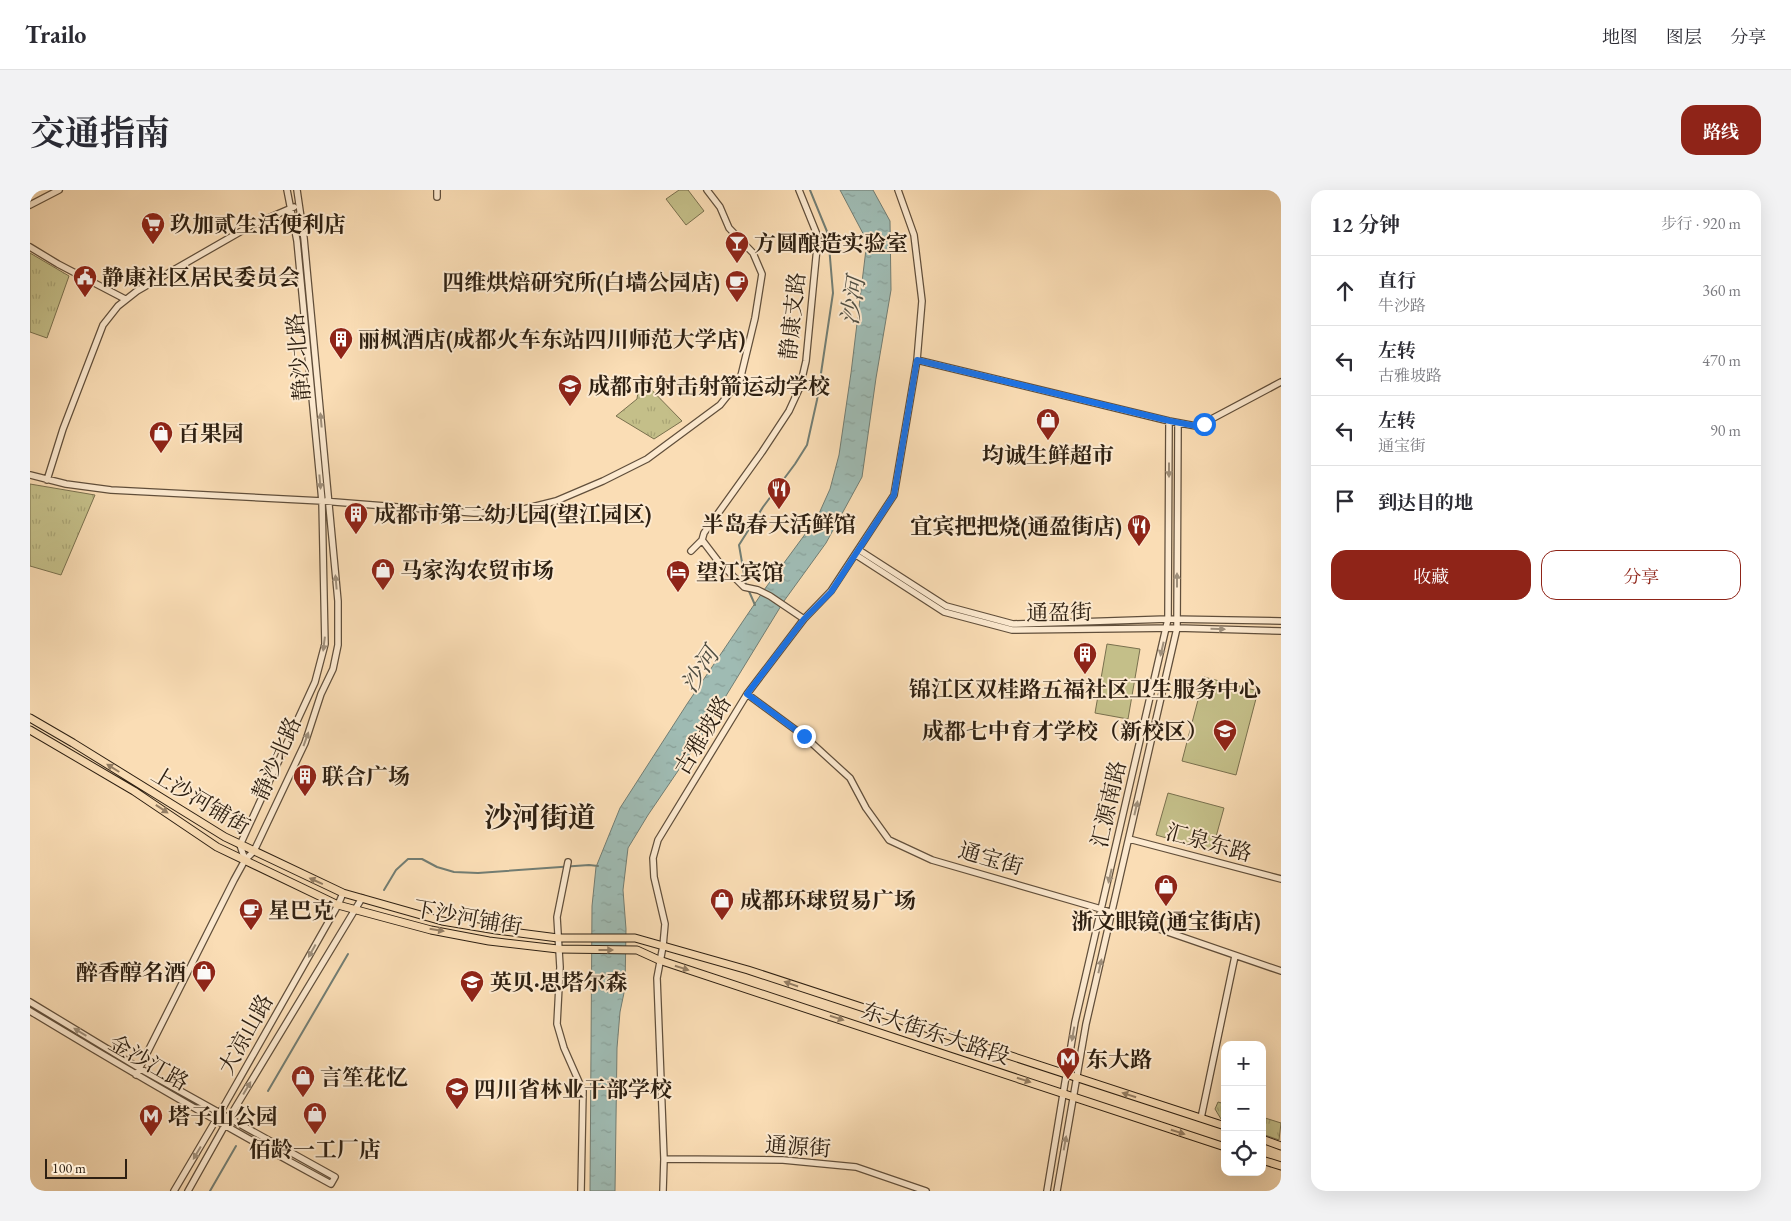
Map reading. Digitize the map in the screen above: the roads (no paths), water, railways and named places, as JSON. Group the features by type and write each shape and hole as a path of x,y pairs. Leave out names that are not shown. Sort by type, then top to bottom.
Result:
{"main road":[{"name":"上沙河铺街","path":"30,718 224,837 343,893 362,898"},
{"name":"上沙河铺街","path":"30,730 134,791 217,847 338,905 356,909"},
{"name":"下沙河铺街","path":"362,898 442,921 558,938 636,938"},
{"name":"下沙河铺街","path":"356,909 431,930 490,941 558,949 637,950"},
{"name":"东大街东大路段","path":"636,938 748,970 1221,1125"},
{"name":"东大街东大路段","path":"637,950 659,960 1221,1146"},
{"path":"1266,1140 1281,1146"},
{"path":"1266,1161 1281,1166"}],"street":[{"path":"30,205 59,190"},
{"name":"静沙北路","path":"136,1075 245,860 254,851 305,742 321,694 333,669 338,645 338,601 325,502 297,241 287,190"},
{"name":"静沙北路","path":"240,845 315,682 325,644 325,502 304,238 297,190"},
{"path":"436,190 437,197"},
{"path":"30,475 47,480 111,490 325,502 474,513 512,512 556,501 647,459 720,405 740,380 755,318 762,274 753,252 729,228 720,207 707,190"},
{"name":"静康支路","path":"691,551 702,540 704,533 762,452 789,411 800,387 806,361 818,237 799,190"},
{"name":"古雅坡路","path":"663,1191 664,1159 657,978 665,924 654,876 654,858 658,840 747,694 804,619 831,592 894,495 917,360 922,301 914,235 898,190"},
{"path":"47,480 103,325 118,306 137,290 252,225 299,206"},
{"path":"30,247 125,299"},
{"path":"917,360 1196,426 1204,424 1281,382"},
{"name":"汇源南路","path":"1047,1191 1075,1022 1167,628 1170,421"},
{"name":"汇源南路","path":"1057,1191 1086,1024 1177,628 1178,423"},
{"path":"702,540 718,561 747,588 770,596 804,619"},
{"name":"通盈街","path":"857,553 946,606 1013,624 1168,619 1281,621"},
{"name":"通盈街","path":"857,553 944,612 1012,630 1177,628 1281,631"},
{"name":"通宝街","path":"747,694 804,736 850,778 866,808 889,840 932,860 1113,912 1281,971"},
{"name":"汇泉东路","path":"1129,839 1281,879"},
{"path":"240,845 245,860"},
{"path":"568,862 557,917 560,974 557,1024 564,1048 583,1091 581,1191"},
{"name":"大凉山路","path":"174,1191 220,1114 343,893"},
{"name":"大凉山路","path":"188,1191 224,1126 362,898"},
{"path":"1201,1118 1235,956"},
{"path":"30,1002 139,1068 229,1118"},
{"name":"金沙江路","path":"30,1011 224,1126 331,1184 335,1177 229,1118"},
{"name":"通源街","path":"664,1159 783,1160 856,1168 926,1191"}],"water":[{"path":"840,190 873,190 890,221 891,290 862,477 826,543 784,601 699,740 628,848 623,890 626,929 625,988 620,1012 617,1048 615,1191 590,1191 592,906 596,867 620,808 764,590 817,518 830,489 839,455 867,241"}],"waterway":[{"name":"沙河","path":"744,574 739,545 763,507 807,445 817,400 833,293 828,234 810,190"},
{"path":"745,582 755,605"},
{"path":"384,890 396,870 408,859 422,859 437,867 454,872 478,873 589,865 598,866"},
{"path":"268,1091 348,954"},
{"path":"210,1191 236,1146"}],"place":[{"name":"玖加贰生活便利店","path":"153,245"},
{"name":"方圆酿造实验室","path":"737,264"},
{"name":"静康社区居民委员会","path":"85,298"},
{"name":"四维烘焙研究所(白墙公园店)","path":"737,303"},
{"name":"丽枫酒店(成都火车东站四川师范大学店)","path":"341,360"},
{"name":"成都市射击射箭运动学校","path":"570,407"},
{"name":"均诚生鲜超市","path":"1048,441"},
{"name":"百果园","path":"161,454"},
{"name":"半岛春天活鲜馆","path":"779,510"},
{"name":"成都市第二幼儿园(望江园区)","path":"356,535"},
{"name":"宜宾把把烧(通盈街店)","path":"1139,547"},
{"name":"马家沟农贸市场","path":"383,591"},
{"name":"望江宾馆","path":"678,593"},
{"name":"锦江区双桂路五福社区卫生服务中心","path":"1085,675"},
{"name":"成都七中育才学校（新校区）","path":"1225,752"},
{"name":"联合广场","path":"305,797"},
{"name":"浙文眼镜(通宝街店)","path":"1166,907"},
{"name":"成都环球贸易广场","path":"722,921"},
{"name":"星巴克","path":"251,931"},
{"name":"醉香醇名酒","path":"204,993"},
{"name":"英贝·思塔尔森","path":"472,1003"},
{"name":"东大路","path":"1068,1080"},
{"name":"言笙花忆","path":"303,1098"},
{"name":"四川省林业干部学校","path":"457,1110"},
{"name":"佰龄一工厂店","path":"315,1135"},
{"name":"塔子山公园","path":"151,1137"}],"district":[{"name":"沙河街道","path":"540,817"}]}
